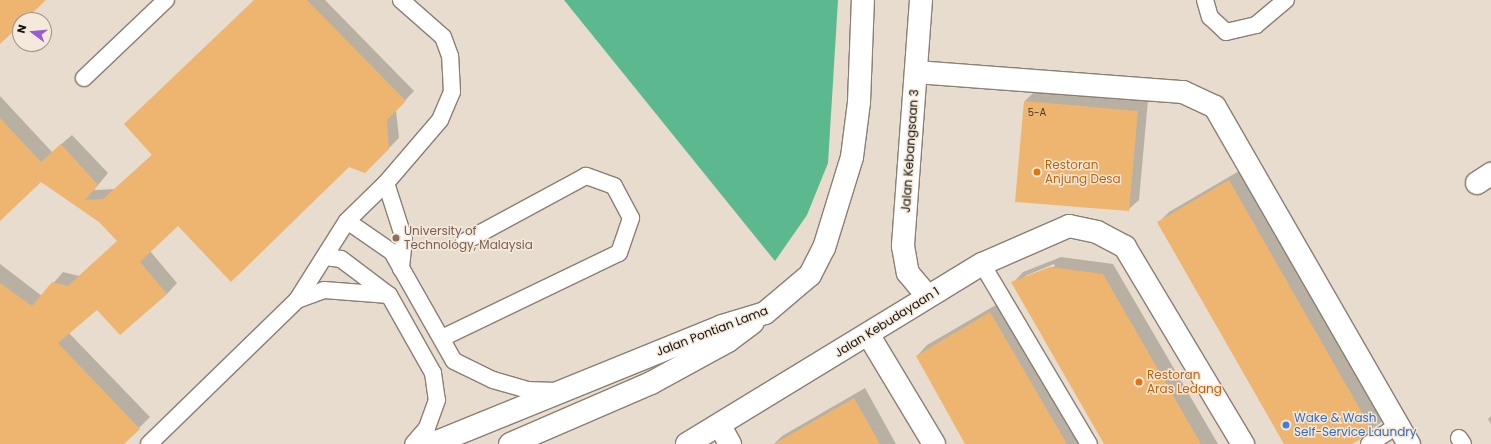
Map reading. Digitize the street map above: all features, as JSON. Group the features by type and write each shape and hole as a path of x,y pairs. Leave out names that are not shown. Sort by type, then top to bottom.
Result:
{"street":[{"name":"Jalan Pontian Lama","path":"432,444 722,326 765,313 810,275 836,216 854,142 863,0"},
{"name":"Jalan Kebangsaan 3","path":"921,0 903,246 908,273 927,296"},
{"path":"916,72 1184,92 1215,107 1400,424 1409,444"},
{"name":"Jalan Kebudayaan 1","path":"687,444 725,435 868,334 927,296 982,264 1069,226 1097,232 1125,246 1243,444"},
{"path":"510,444 651,383 728,341 765,313"},
{"path":"868,334 934,444"}],"lane":[{"path":"84,78 166,0"},
{"path":"149,444 297,300 347,221 386,183 440,120 452,92 450,56 443,36 402,0"},
{"path":"1205,0 1210,18 1226,32 1256,25 1286,0"},
{"path":"442,338 619,253 630,218 614,186 586,176 464,242"},
{"path":"386,183 404,239 401,269"},
{"path":"347,221 392,252 454,361 493,380 527,390 560,391"},
{"path":"325,257 341,259 389,294 433,373 437,400 427,428 413,444"},
{"path":"982,264 1089,444"},
{"path":"297,300 324,290 389,294"},
{"path":"1369,444 1400,424"}],"green space":[{"path":"564,0 838,0 828,163 807,215 775,261"}],"building":[{"path":"0,0 46,0 33,12 12,12 12,33 0,44"},
{"path":"254,0 307,0 406,101 387,120 389,149 365,173 349,167 231,282 178,226 140,262 167,294 120,335 97,310 58,343 140,429 124,444 0,444 0,283 32,306 52,282 68,286 117,241 99,222 41,182 0,221 0,118 41,162 61,144 98,185 85,200 103,199 152,155 124,124"},
{"path":"1024,101 1138,111 1129,211 1015,202"},
{"path":"1229,180 1373,432 1352,444 1284,444 1157,222"},
{"path":"1050,267 1103,274 1201,444 1104,444 1011,282"},
{"path":"990,312 1067,444 965,444 916,356"},
{"path":"854,398 880,444 774,444"}],"place":[{"name":"Restoran Anjung Desa","path":"1037,172"},
{"name":"University of Technology, Malaysia","path":"396,238"},
{"name":"Restoran Aras Ledang","path":"1139,382"},
{"name":"Wake & Wash Self-Service Laundry","path":"1286,425"}]}
